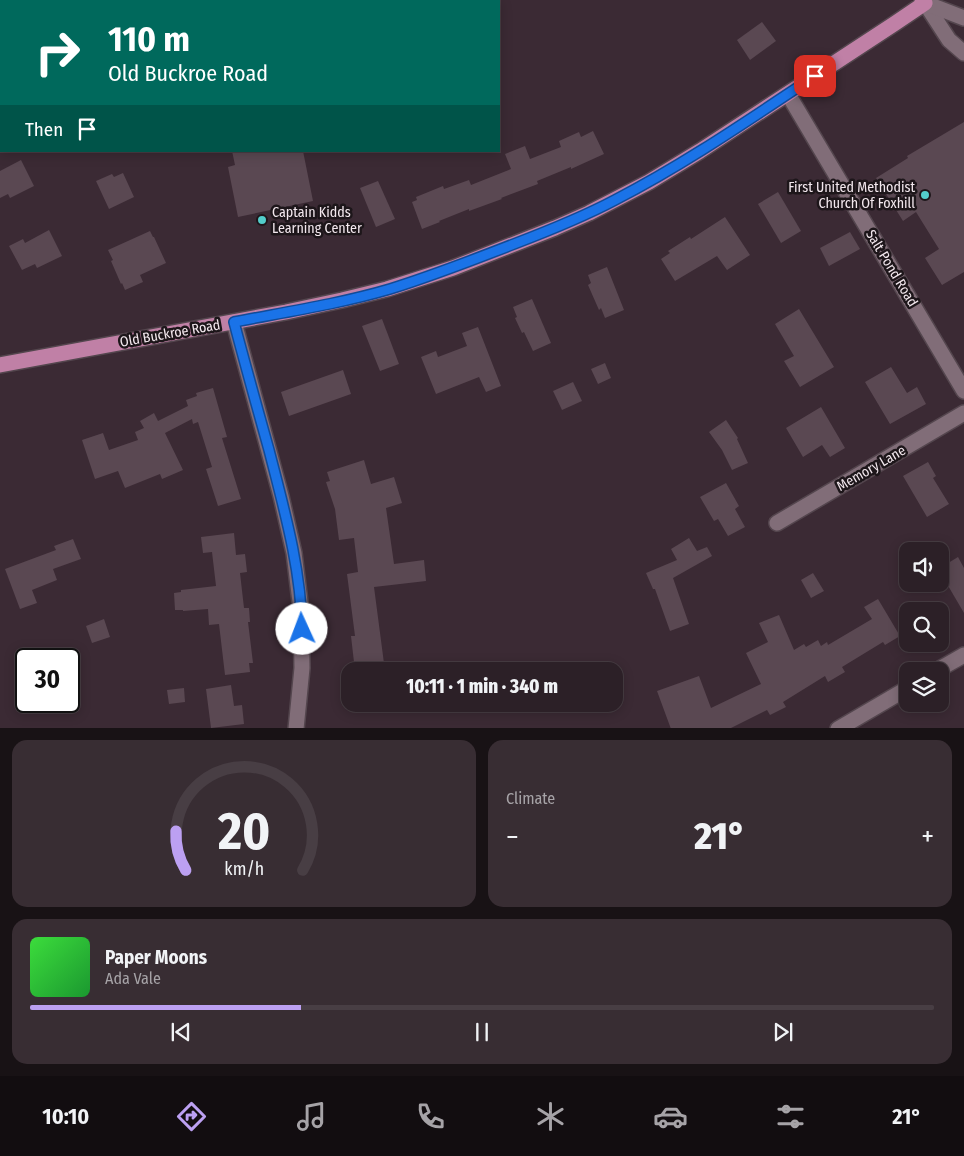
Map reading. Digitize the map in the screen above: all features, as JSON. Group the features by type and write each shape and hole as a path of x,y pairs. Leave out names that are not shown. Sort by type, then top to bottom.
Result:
{"main road":[{"name":"Old Buckroe Road","path":"0,365 234,322 387,290 453,268 555,228 614,201 685,160 788,94 923,2"}],"street":[{"path":"923,2 964,18"},
{"path":"923,2 949,40 964,53"},
{"name":"Salt Pond Road","path":"788,94 964,390"},
{"path":"234,322 281,496 294,553 301,610 302,668 296,728"},
{"name":"Memory Lane","path":"777,523 964,414"},
{"path":"949,664 964,655"},
{"path":"838,728 899,693"}],"building":[{"path":"762,22 776,41 750,60 737,40"},
{"name":"First United Methodist Church Of Foxhill","path":"964,122 964,272 942,285 925,258 939,249 916,212 903,221 876,178 908,158 907,156"},
{"path":"593,131 604,154 571,169 571,167 537,181 538,184 502,199 469,211 469,209 422,229 412,202 417,200 416,197 443,186 444,189 469,180 471,185 511,169 505,154 525,146 530,159 561,147 559,141 579,132 581,137"},
{"path":"232,152 303,152 313,201 238,217 228,167 235,165"},
{"path":"21,160 34,186 10,198 8,194 0,198 0,171"},
{"path":"123,173 134,197 109,209 96,181 112,174 114,177"},
{"path":"378,181 395,219 376,227 360,188"},
{"path":"778,192 801,231 781,243 758,204"},
{"path":"725,217 750,255 727,270 717,256 675,281 661,259 670,253 668,251"},
{"path":"49,230 62,256 37,268 35,264 22,270 9,246 23,239 25,243"},
{"path":"150,231 166,263 140,275 143,282 125,290 111,261 113,260 108,250"},
{"path":"850,232 860,249 829,266 820,248"},
{"path":"607,267 624,310 605,318 601,308 599,310 588,285 591,283 588,275"},
{"path":"532,299 551,343 533,351 515,318 517,317 513,307"},
{"path":"799,309 834,367 800,387 784,361 794,356 775,324"},
{"path":"382,319 399,364 380,371 362,326"},
{"path":"478,327 501,386 486,392 479,377 436,394 421,357 436,351 438,357 467,346 462,333"},
{"path":"605,363 611,378 598,384 591,369"},
{"path":"891,367 907,393 917,387 926,404 890,424 865,382"},
{"path":"343,370 351,394 289,416 281,392"},
{"path":"573,382 582,401 562,410 553,391"},
{"path":"213,388 227,437 222,438 241,499 218,506 206,469 212,467 198,422 193,424 192,419 165,433 183,470 162,479 160,474 125,488 118,471 95,479 82,440 103,433 109,450 138,440 135,432 144,428 140,421 154,413 158,421 188,406 186,400 197,396 196,393"},
{"path":"821,407 845,448 830,457 822,445 803,457 786,428"},
{"path":"726,420 738,438 748,463 732,470 722,450 709,432"},
{"path":"364,460 371,484 394,477 402,503 386,508 394,564 424,560 426,581 374,587 384,662 354,662 351,636 355,636 347,574 358,572 354,538 339,540 335,509 326,482 330,481 327,472"},
{"path":"928,462 936,476 933,478 949,504 927,517 903,476"},
{"path":"726,483 739,506 735,509 745,527 728,536 718,519 714,521 700,497"},
{"path":"234,533 236,555 245,554 247,572 240,573 244,608 249,608 250,622 248,622 253,663 249,663 250,672 225,675 219,624 209,625 208,609 175,610 174,593 181,592 181,590 216,586 212,552 203,553 201,537"},
{"path":"689,538 697,551 707,547 712,556 673,578 689,624 670,631 655,589 653,589 646,573 677,560 671,549"},
{"path":"73,539 81,559 53,569 57,580 32,590 37,603 20,609 5,569 56,550 54,546"},
{"path":"958,557 964,568 964,613 949,587 949,562"},
{"path":"813,573 824,591 811,598 801,580"},
{"path":"878,599 899,637 885,645 883,642 842,667 845,672 828,682 825,676 783,702 786,707 770,715 767,710 731,728 671,728 657,691 699,676 711,708 761,684 746,653 768,642 759,623 779,615 794,650 804,644 806,647 818,640 821,646 827,642 828,645 872,619 864,607"},
{"path":"104,619 110,637 92,643 86,626"},
{"path":"231,685 234,706 242,705 244,724 211,728 206,689"},
{"path":"184,688 185,702 169,704 167,690"}],"place":[{"name":"First United Methodist Church Of Foxhill","path":"925,195"},
{"name":"Captain Kidds Learning Center","path":"262,220"}],"route":[{"path":"302,629 294,553 281,496 234,322 387,290 453,268 555,228 590,213 649,182 815,76"}]}
